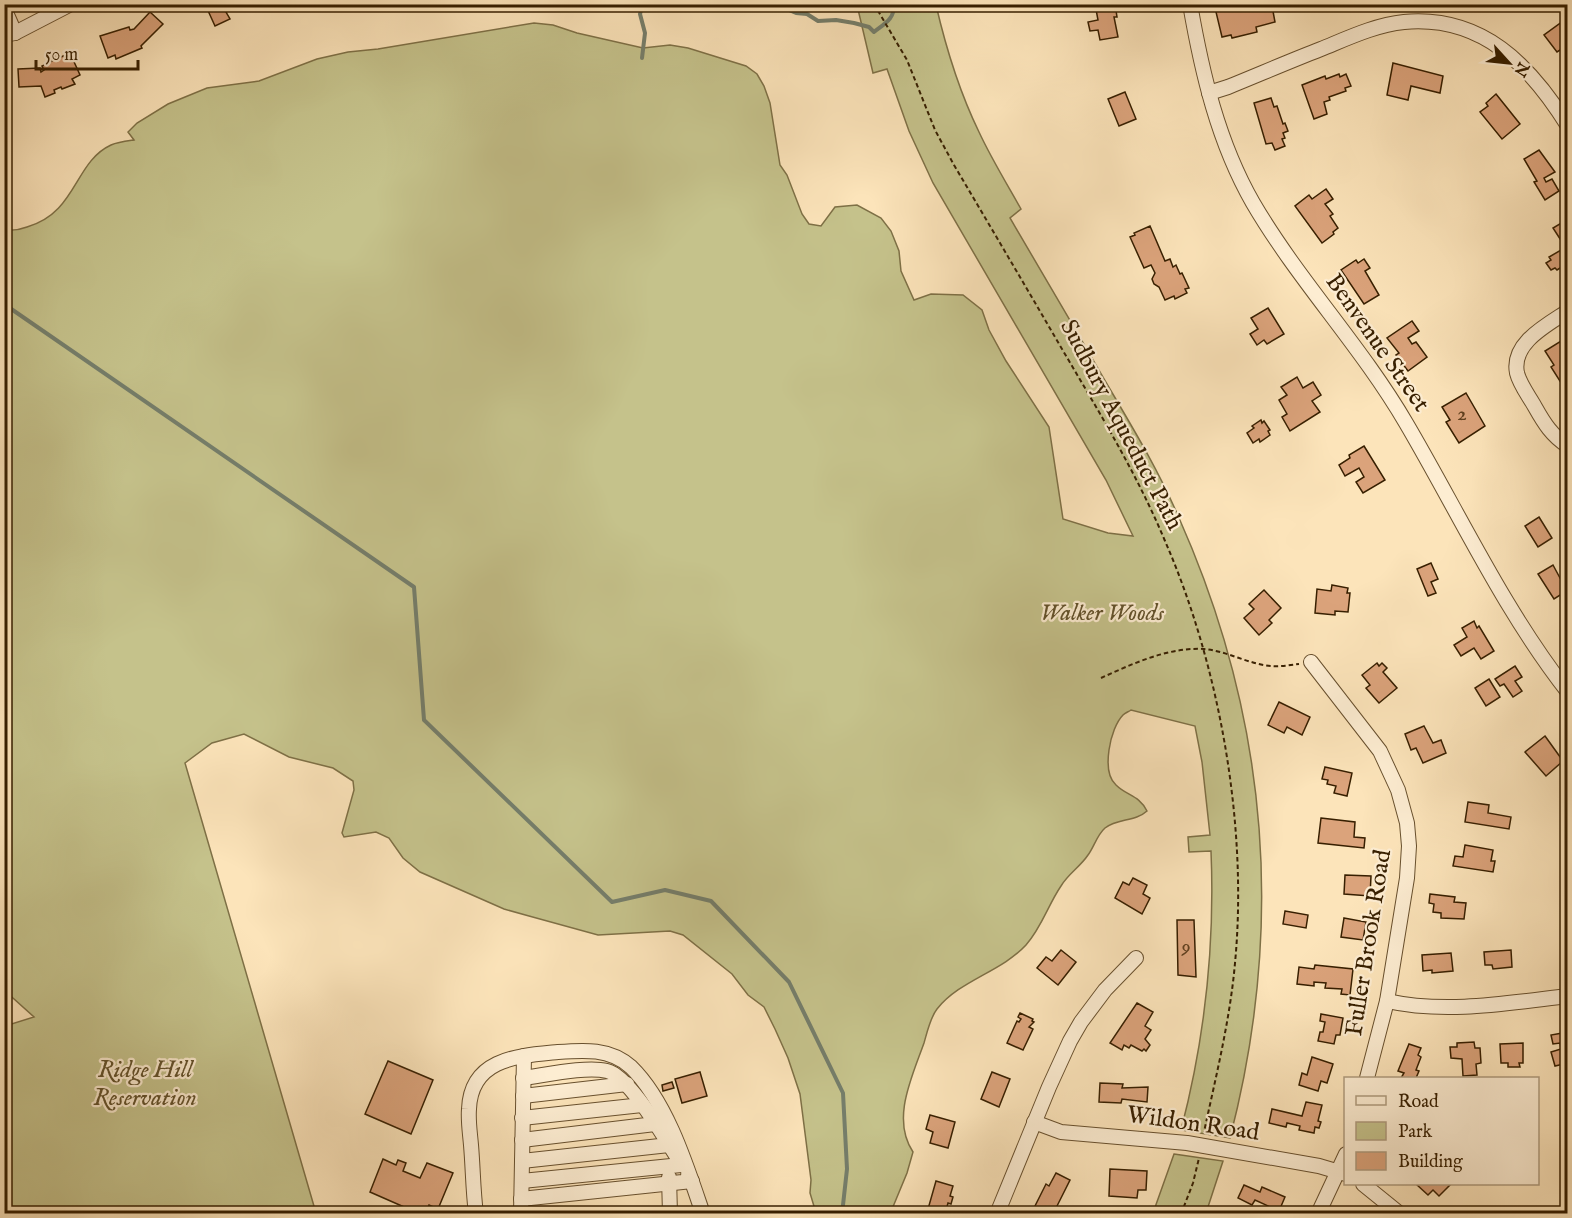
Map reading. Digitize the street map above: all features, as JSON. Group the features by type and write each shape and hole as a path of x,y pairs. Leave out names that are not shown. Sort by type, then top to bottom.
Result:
{"street":[{"path":"4,8 10,34 71,4"},
{"name":"Benvenue Street","path":"1190,4 1198,51 1224,140 1254,203 1398,410 1527,636 1568,692"},
{"path":"1209,93 1364,31 1405,22 1428,23 1462,29 1501,48 1536,79 1568,126"},
{"path":"1568,311 1528,340 1516,365 1521,384 1549,431 1568,446"},
{"name":"Fuller Brook Road","path":"1311,662 1380,751 1398,790 1407,823 1409,846 1407,878 1387,1001 1367,1077"},
{"path":"997,1214 1060,1061 1081,1022 1105,990 1136,958"},
{"path":"1387,1001 1422,1006 1471,1007 1568,996"},
{"path":"476,1214 469,1110 473,1089 485,1072 498,1062 524,1056 594,1051 617,1057 631,1067 641,1079 692,1181 703,1214"},
{"path":"524,1056 521,1206 692,1181"},
{"path":"523,1078 600,1070 615,1074 627,1084 642,1105 662,1124 669,1144 675,1165 670,1184 670,1214"},
{"path":"523,1096 627,1084"},
{"path":"522,1118 642,1105"},
{"name":"Wildon Road","path":"1034,1122 1061,1132 1202,1145 1319,1166 1342,1173"},
{"path":"522,1140 662,1124"},
{"path":"522,1161 669,1144"},
{"path":"522,1181 675,1165 692,1181"},
{"path":"1318,1214 1342,1173"},
{"path":"1364,1185 1401,1214"}],"path":[{"name":"Sudbury Aqueduct Path","path":"874,4 902,51 932,122 954,165 1136,477 1177,570 1203,649 1221,725 1232,803 1238,922 1230,1004 1202,1145 1193,1183 1181,1214"},
{"path":"1101,678 1130,665 1164,654 1203,649 1273,666 1311,662"}],"green space":[{"path":"857,5 936,5 965,101 1021,209 1010,218 1153,465 1179,518 1209,593 1232,669 1249,746 1258,824 1262,901 1258,980 1247,1059 1230,1138 1181,1130 1202,1026 1210,957 1211,851 1189,852 1188,837 1210,835 1202,762 1195,726 1131,710 1123,715 1111,739 1108,761 1111,779 1120,789 1137,799 1147,811 1137,817 1105,828 1085,859 1056,893 1026,945 1005,962 957,991 937,1009 909,1084 904,1126 913,1152 890,1214 816,1213 810,1193 811,1180 800,1094 775,1029 764,1007 748,995 732,974 683,935 670,931 598,935 504,909 420,872 403,858 389,838 376,832 344,837 342,833 354,790 353,781 333,768 289,757 244,734 212,743 185,763 316,1213 5,1213 5,1026 34,1017 4,990 5,230 21,229 43,220 56,211 89,163 99,153 111,145 134,140 128,132 137,123 168,104 207,88 259,81 317,59 348,52 534,23 553,25 577,33 643,48 670,45 688,48 746,66 757,74 770,103 780,165 787,175 802,214 809,224 821,226 835,207 857,205 881,218 891,231 899,251 901,271 914,300 931,294 963,295 982,310 989,330 1006,361 1049,427 1063,519 1108,533 1133,536 1106,480 933,183 909,131 887,69 873,73"},
{"path":"1174,1154 1223,1161 1206,1213 1153,1213"}],"building":[{"path":"205,4 242,4 226,12 230,19 215,26"},
{"path":"1095,4 1115,4 1117,17 1114,17 1118,37 1100,40 1098,30 1090,31 1088,22 1098,20"},
{"path":"1250,6 1252,11 1272,6 1275,22 1256,27 1257,32 1232,38 1231,35 1222,37 1216,12 1218,9 1227,10"},
{"path":"150,12 163,24 141,46 142,48 116,59 115,55 108,58 100,36 129,27 130,30 134,29"},
{"path":"1568,14 1568,45 1557,52 1544,35 1563,21 1561,18"},
{"path":"70,53 80,75 72,79 75,84 54,90 55,93 45,97 41,86 19,87 18,69 40,68 41,72 44,70 42,66 52,61 50,58"},
{"path":"1393,63 1443,76 1440,93 1411,86 1408,100 1387,95"},
{"path":"1339,74 1340,77 1346,74 1351,86 1345,88 1346,91 1329,97 1330,100 1324,102 1327,114 1314,119 1302,85 1325,76 1326,79"},
{"path":"1125,92 1136,119 1119,126 1108,99"},
{"path":"1496,94 1520,124 1502,139 1480,112 1488,106 1486,103"},
{"path":"1271,98 1288,131 1283,133 1285,138 1282,139 1285,146 1275,150 1272,143 1266,144 1254,103"},
{"path":"1539,150 1555,172 1544,178 1546,182 1552,179 1559,191 1545,200 1524,159"},
{"path":"1326,189 1333,199 1325,204 1333,214 1330,216 1338,228 1322,243 1295,206 1309,195 1312,199"},
{"path":"1568,219 1568,263 1557,270 1555,268 1551,270 1546,263 1551,260 1549,257 1563,249 1564,245 1553,228"},
{"path":"1150,226 1165,261 1170,259 1173,267 1176,265 1189,288 1185,289 1187,293 1175,299 1174,296 1165,300 1152,279 1155,273 1151,265 1144,268 1130,237"},
{"path":"1364,259 1370,268 1365,271 1379,295 1364,304 1341,270 1356,260 1358,263"},
{"path":"1268,308 1284,334 1267,344 1264,340 1257,345 1250,334 1258,329 1251,318"},
{"path":"1412,321 1419,331 1408,338 1412,344 1416,342 1427,357 1408,371 1396,355 1399,353 1387,338"},
{"path":"1561,341 1562,343 1565,341 1568,346 1568,387 1565,389 1551,367 1554,365 1545,351"},
{"path":"1297,377 1303,388 1313,382 1321,395 1312,401 1320,412 1290,431 1282,417 1287,414 1279,400 1287,395 1281,387"},
{"path":"1466,393 1485,426 1459,443 1446,422 1450,420 1442,407"},
{"path":"1261,420 1270,430 1268,431 1270,435 1260,442 1259,439 1253,443 1247,433"},
{"path":"1364,446 1385,480 1363,493 1356,482 1364,477 1359,468 1345,476 1339,465 1350,458 1349,455"},
{"path":"1539,517 1552,538 1538,547 1525,526"},
{"path":"1431,563 1438,579 1431,582 1436,593 1428,596 1417,569"},
{"path":"1553,565 1560,578 1563,576 1568,584 1568,590 1554,599 1538,574"},
{"path":"1332,585 1348,588 1347,593 1350,593 1348,612 1335,611 1335,615 1315,613 1317,589 1331,591"},
{"path":"1264,590 1281,608 1269,620 1272,623 1259,635 1244,618 1254,609 1249,604"},
{"path":"1474,621 1494,651 1481,659 1474,648 1461,656 1454,645 1467,637 1462,628"},
{"path":"1377,663 1379,666 1382,663 1387,668 1383,672 1397,688 1379,703 1366,688 1370,685 1362,675"},
{"path":"1515,666 1522,677 1515,681 1522,691 1513,697 1504,684 1500,686 1495,679"},
{"path":"1489,679 1500,697 1486,706 1475,688"},
{"path":"1279,702 1310,717 1302,735 1287,727 1284,733 1268,725"},
{"path":"1424,726 1433,743 1441,740 1446,753 1423,763 1416,748 1411,750 1405,734"},
{"path":"1545,736 1563,761 1546,776 1525,752"},
{"path":"1325,767 1352,773 1347,796 1334,793 1336,786 1327,784 1328,780 1322,779"},
{"path":"1468,802 1489,805 1488,813 1511,817 1509,829 1465,822"},
{"path":"1321,818 1355,822 1354,837 1365,838 1364,848 1318,843"},
{"path":"1465,845 1493,850 1491,861 1495,861 1493,872 1453,866 1455,856 1463,857"},
{"path":"1345,875 1371,876 1370,896 1344,894"},
{"path":"1133,878 1147,885 1143,894 1150,898 1142,914 1115,898 1123,882 1129,885"},
{"path":"1430,894 1455,897 1454,902 1466,903 1464,919 1441,918 1441,913 1433,912 1434,904 1429,903"},
{"path":"1285,911 1308,915 1306,928 1283,924"},
{"path":"1344,918 1366,922 1363,940 1341,937"},
{"path":"1177,920 1194,920 1196,977 1178,975"},
{"path":"1061,950 1076,962 1058,985 1037,968 1046,957 1052,961"},
{"path":"1511,950 1512,967 1493,969 1492,965 1485,965 1484,952"},
{"path":"1451,953 1453,971 1432,973 1432,970 1423,971 1422,955"},
{"path":"1315,965 1353,969 1350,995 1341,994 1342,989 1325,988 1326,983 1314,982 1314,986 1297,984 1299,967 1314,969"},
{"path":"1137,1003 1153,1012 1145,1026 1151,1030 1145,1039 1150,1045 1146,1051 1131,1045 1129,1048 1124,1045 1122,1050 1110,1043"},
{"path":"1020,1013 1033,1019 1034,1022 1029,1027 1033,1029 1023,1050 1007,1043 1017,1021 1021,1019 1018,1017"},
{"path":"1321,1014 1343,1018 1340,1035 1336,1035 1334,1044 1318,1041 1325,1022 1320,1021"},
{"path":"1568,1032 1568,1063 1555,1066 1551,1052 1561,1049 1560,1043 1553,1044 1551,1035"},
{"path":"1474,1042 1475,1048 1480,1048 1481,1063 1476,1064 1477,1075 1463,1076 1462,1059 1451,1058 1450,1047 1457,1047 1457,1043"},
{"path":"1523,1043 1523,1063 1519,1063 1520,1067 1508,1067 1508,1063 1501,1063 1500,1044"},
{"path":"1409,1044 1421,1048 1418,1055 1421,1057 1416,1070 1419,1071 1416,1077 1402,1077 1404,1073 1398,1071"},
{"path":"1312,1057 1333,1064 1327,1083 1321,1081 1318,1091 1299,1085 1302,1073 1307,1075"},
{"path":"388,1061 433,1080 411,1134 365,1114"},
{"path":"700,1072 707,1096 682,1103 675,1079"},
{"path":"992,1072 1010,1079 999,1107 981,1099"},
{"path":"672,1082 674,1088 663,1091 662,1085"},
{"path":"1100,1083 1123,1084 1122,1088 1148,1087 1147,1102 1122,1099 1121,1103 1099,1102"},
{"path":"1306,1102 1322,1105 1318,1121 1321,1122 1319,1128 1315,1127 1314,1133 1299,1130 1300,1126 1287,1123 1286,1127 1269,1123 1272,1109 1302,1116"},
{"path":"930,1115 955,1122 948,1148 930,1143 933,1132 926,1129"},
{"path":"383,1159 396,1165 398,1160 406,1163 403,1171 420,1178 427,1163 453,1173 438,1209 429,1205 425,1214 420,1214 370,1192"},
{"path":"1110,1169 1147,1171 1146,1190 1138,1190 1137,1198 1109,1196"},
{"path":"1056,1173 1070,1180 1055,1210 1059,1214 1045,1214 1034,1208 1046,1184 1049,1186"},
{"path":"936,1181 953,1186 950,1196 953,1197 951,1204 948,1203 945,1214 929,1214 928,1209"},
{"path":"1244,1185 1260,1192 1262,1187 1285,1197 1279,1211 1255,1200 1252,1205 1238,1198"},
{"path":"1417,1185 1450,1185 1439,1196 1433,1190 1428,1195"}],"waterway":[{"path":"642,58 645,33 640,14 642,7 728,7 750,4"},
{"path":"775,4 796,13 807,14 818,21 836,20 854,23 869,27 874,32 891,17 894,4"},
{"path":"4,304 414,587 424,720 612,902 665,890 711,901 789,982 843,1093 847,1169 842,1214"}],"park label":[{"name":"Walker Woods","path":"1102,613"},
{"name":"Ridge Hill Reservation","path":"145,1084"}]}
